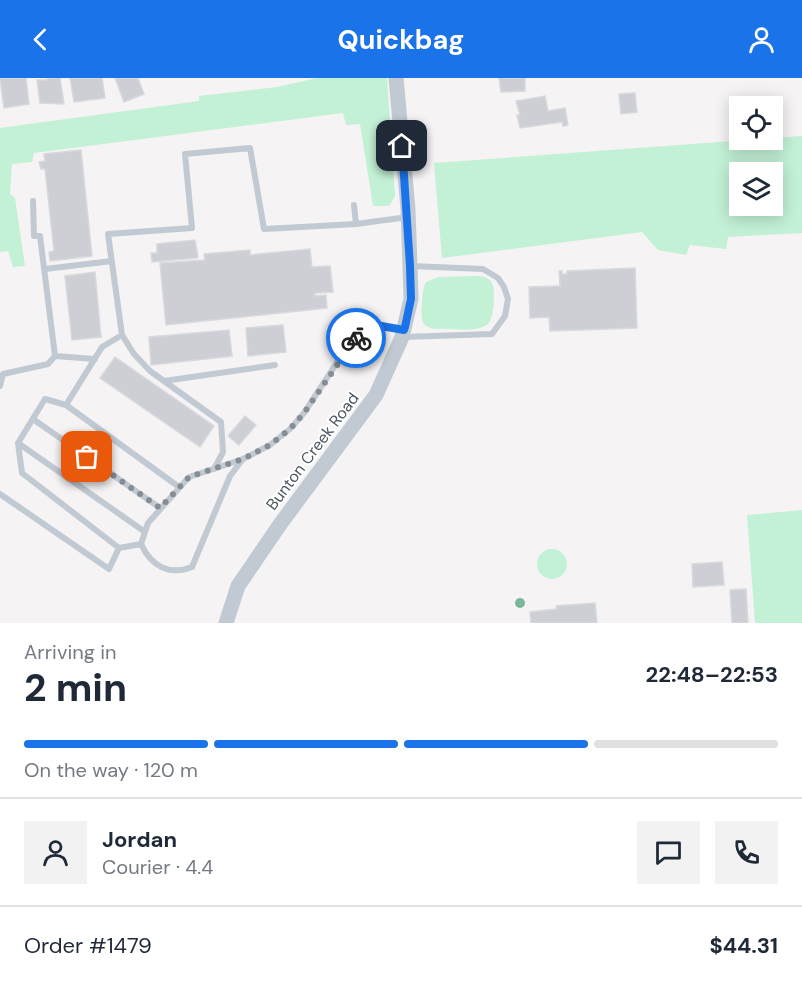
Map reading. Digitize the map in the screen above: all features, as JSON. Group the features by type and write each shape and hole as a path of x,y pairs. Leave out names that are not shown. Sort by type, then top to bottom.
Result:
{"street":[{"name":"Bunton Creek Road","path":"226,623 238,586 376,395 403,334 411,299 408,217 396,78"}],"lane":[{"path":"214,469 223,452 221,422 150,371 134,354 122,335 108,234 192,228 185,154 250,148 264,229 356,224 408,217"},
{"path":"33,201 34,236 40,236 56,356"},
{"path":"354,205 356,224"},
{"path":"45,269 112,261"},
{"path":"243,459 230,476 192,567 181,571 169,571 157,565 147,556 141,544 148,523 160,508 189,477 243,459 270,445 290,429 304,413 345,352 370,324 403,334 492,334 505,316 507,299 504,287 498,278 483,268 410,266"},
{"path":"66,405 102,347 122,335"},
{"path":"0,386 3,374 48,364 56,356 95,359"},
{"path":"163,381 275,365"},
{"path":"141,544 119,548 22,473 18,443 45,399 66,405 179,487"},
{"path":"33,419 160,508"},
{"path":"18,443 145,532"},
{"path":"0,494 109,569 119,548"}],"green space":[{"path":"317,78 387,78 395,196 389,206 373,206 360,124 346,125 343,113 34,153 32,162 12,164 10,194 15,198 25,266 13,267 8,251 0,252 0,128 199,101 199,96 277,87"},
{"path":"802,136 802,233 728,237 726,249 690,245 686,255 658,250 642,232 442,258 434,163 729,141 729,150 783,150 783,137"},
{"path":"480,276 490,280 493,287 493,312 487,325 463,330 432,328 424,324 421,312 426,282 439,277"},
{"path":"802,510 802,623 755,623 747,515"},
{"path":"552,549 563,553 567,564 563,575 552,579 541,575 537,564 541,553"}],"building":[{"path":"0,78 26,78 29,104 4,108"},
{"path":"47,78 60,78 64,104 40,103 37,80 48,80"},
{"path":"70,78 102,78 105,98 74,102"},
{"path":"115,78 138,78 144,94 124,102"},
{"path":"499,78 525,78 525,91 501,92"},
{"path":"635,93 637,112 621,114 619,94"},
{"path":"545,96 548,111 565,108 568,125 563,126 562,122 520,128 517,115 520,115 516,101"},
{"path":"81,150 92,256 50,261 49,252 54,251 45,169 41,169 39,162 45,161 44,154"},
{"path":"195,240 198,257 152,262 151,253 157,253 157,244"},
{"path":"310,249 312,267 330,266 333,292 315,293 315,296 326,295 327,308 166,325 160,263 205,260 204,254 250,250 250,255"},
{"path":"635,268 637,328 550,331 549,317 530,318 529,287 560,286 559,271 567,274 567,271"},
{"path":"95,272 101,337 72,340 65,276"},
{"path":"283,325 286,352 248,356 246,328"},
{"path":"229,330 232,356 151,365 149,337"},
{"path":"115,357 214,426 200,447 100,378"},
{"path":"245,416 256,425 239,445 228,436"},
{"path":"722,562 724,585 693,587 692,564"},
{"path":"746,589 748,623 732,623 730,590"},
{"path":"595,603 597,623 531,623 530,612 557,609 556,606"}],"way so far":[{"path":"87,457 160,508 189,477 243,459 270,445 290,429 304,413 356,338"}],"route":[{"path":"356,338 370,324 404,330 405,327 411,299 408,209 402,146"}]}
